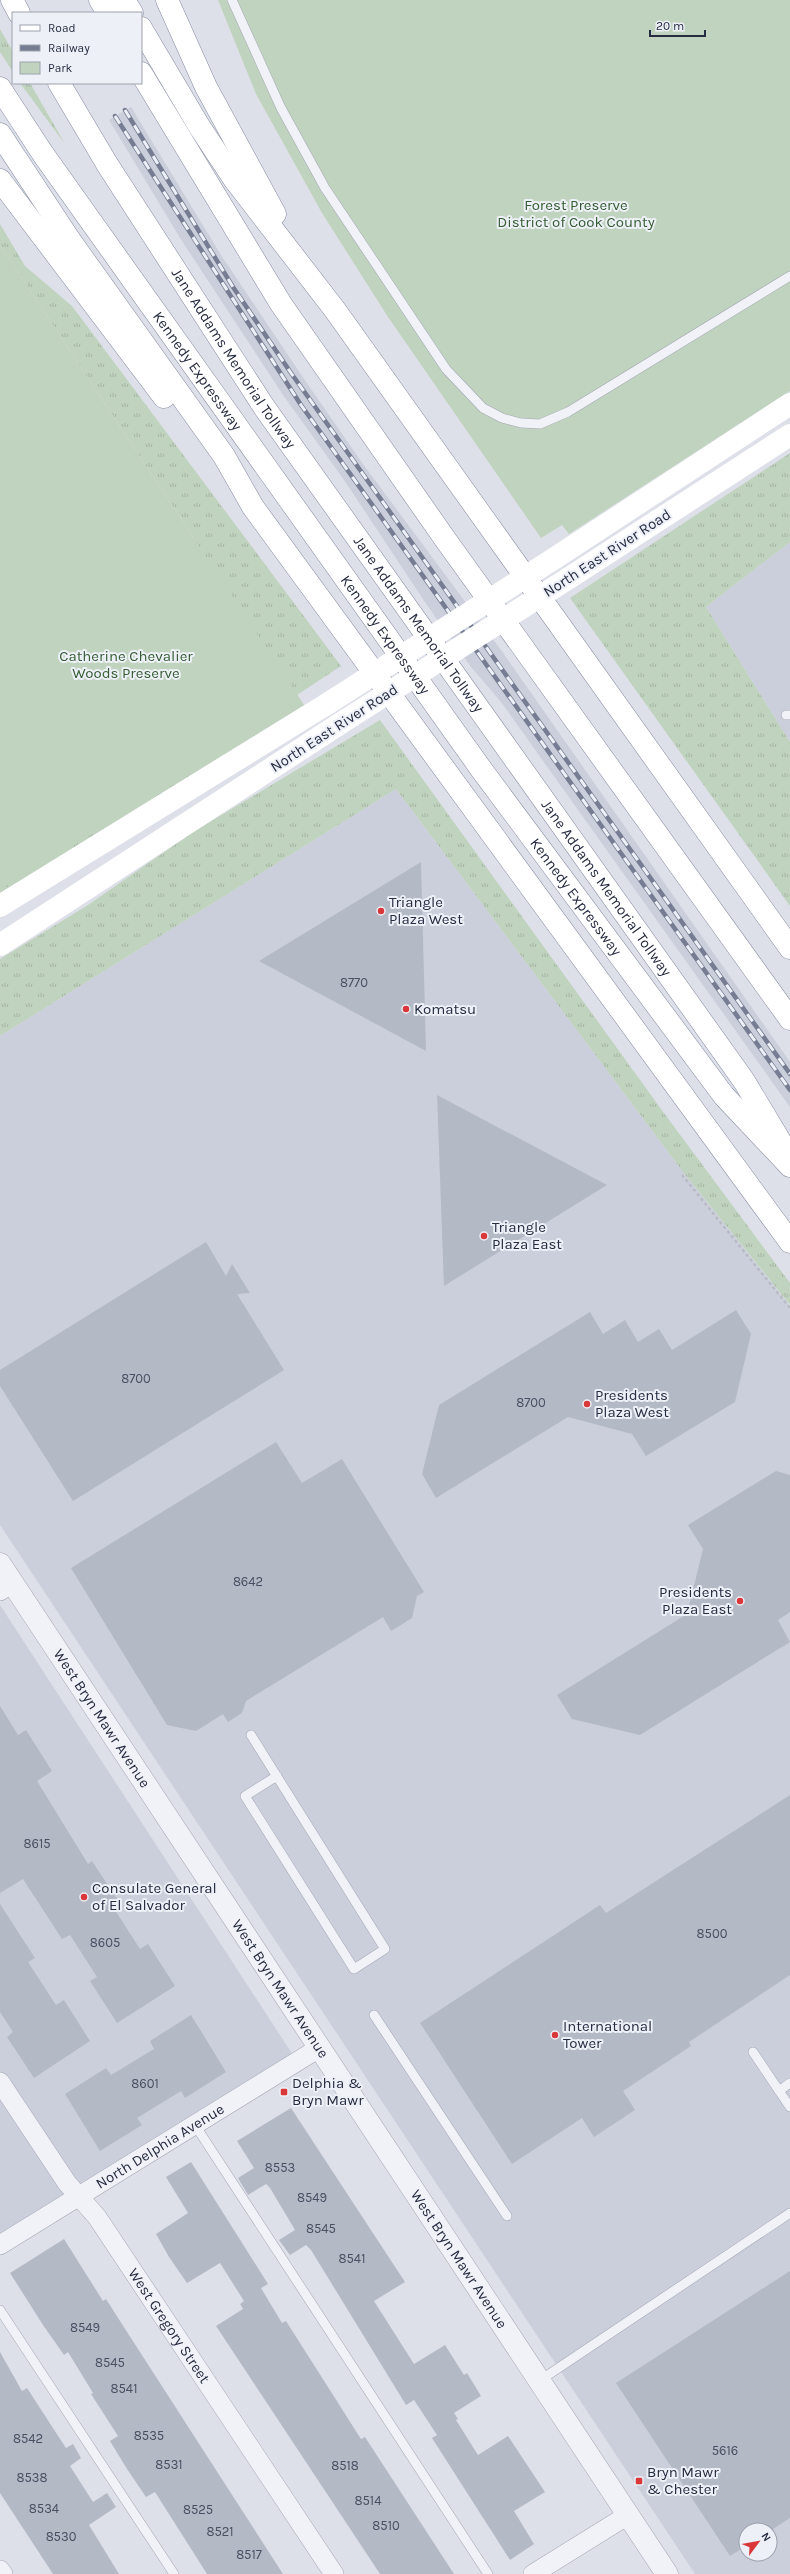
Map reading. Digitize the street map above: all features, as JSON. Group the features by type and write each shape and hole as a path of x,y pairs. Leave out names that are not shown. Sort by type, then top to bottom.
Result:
{"main road":[{"path":"12,0 18,12"},
{"path":"100,0 107,12"},
{"path":"124,0 131,12"},
{"path":"167,0 206,87 242,156 335,310"},
{"path":"142,30 199,126 234,179 335,310 502,547 790,948"},
{"path":"142,75 281,304 445,539 790,1019"},
{"name":"Jane Addams Memorial Tollway","path":"60,84 107,164 264,407 744,1081 790,1157"},
{"name":"Kennedy Expressway","path":"0,88 43,154 481,769 724,1096 790,1166"},
{"path":"0,134 69,239 224,456 253,506 790,1242"},
{"path":"0,180 217,467 253,506"},
{"name":"North East River Road","path":"0,906 327,704 555,558 790,404"},
{"name":"North East River Road","path":"0,945 341,723 790,435"}],"street":[{"name":"West Bryn Mawr Avenue","path":"0,1564 6,1587 319,2048 667,2574"},
{"name":"North Delphia Avenue","path":"0,2245 319,2048"},
{"name":"West Gregory Street","path":"0,2082 67,2183 97,2217 334,2574"},
{"path":"533,2574 628,2515"},
{"path":"0,2570 3,2574"}],"lane":[{"path":"232,0 281,108 326,188 446,369 483,408 502,418 521,423 540,424 568,412 790,276"},
{"path":"250,1735 277,1776 385,1949 354,1969 245,1796 277,1776"},
{"path":"374,2015 507,2216"},
{"path":"753,2052 790,2107"},
{"path":"779,2091 790,2083"},
{"path":"195,2125 488,2574"},
{"path":"539,2381 790,2213"},
{"path":"0,2310 174,2574"}],"path":[{"path":"682,1175 790,1308"}],"shaded area":[{"path":"131,107 221,255 302,376 363,464 501,650 790,1062 790,1107 501,702 471,667 427,605 344,480 283,395 180,238 109,120"},
{"path":"790,542 790,742 706,607"},
{"path":"396,789 683,1172 790,1306 790,2574 695,2574 0,1525 0,1036"},
{"path":"0,1605 293,2055 0,2243"}],"green space":[{"name":"Forest Preserve District of Cook County","path":"218,0 790,0 790,391 569,534 562,525 541,538 388,317 322,213 256,94"},
{"path":"0,29 12,50 12,70 0,52"},
{"path":"21,84 31,84 65,144"},
{"path":"0,224 25,266 72,306 341,666 297,695 304,705 0,893 0,808 195,540 0,245"},
{"name":"Catherine Chevalier Woods Preserve","path":"0,245 304,705 0,890"},
{"path":"790,453 790,542 706,607 790,742 790,906 570,598"},
{"path":"380,720 661,1109 790,1283 790,1305 683,1172 396,789 0,1036 0,959 88,905 193,832"}],"building":[{"name":"Triangle Plaza West","path":"421,862 426,1051 259,961"},
{"name":"Triangle Plaza East","path":"437,1095 607,1185 444,1286"},
{"path":"206,1242 226,1276 232,1264 250,1293 237,1294 284,1370 73,1501 0,1386 0,1370"},
{"name":"Presidents Plaza West","path":"736,1310 751,1334 735,1402 646,1456 632,1434 568,1417 436,1498 422,1474 439,1405 590,1312 603,1334 625,1320 638,1342 659,1329 672,1350"},
{"path":"276,1442 302,1483 342,1459 424,1592 417,1596 412,1618 391,1631 383,1617 246,1701 242,1713 228,1722 223,1714 196,1731 167,1725 71,1568"},
{"name":"Presidents Plaza East","path":"776,1471 790,1475 790,1612 778,1620 790,1642 640,1735 572,1719 557,1695 687,1614 703,1549 688,1525"},
{"path":"0,1706 18,1735 26,1730 52,1771 37,1781 88,1864 92,1861 119,1902 113,1907 140,1949 148,1944 175,1986 117,2023 90,1981 97,1977 70,1935 62,1939 23,1879 0,1893"},
{"name":"International Tower","path":"790,1795 790,1975 689,2042 691,2046 623,2091 635,2110 594,2137 582,2118 512,2164 420,2023 600,1905 606,1913"},
{"path":"0,1904 35,1958 28,1962 56,2005 64,2000 90,2041 34,2078 7,2037 13,2032 0,2012"},
{"path":"191,2015 226,2072 185,2098 181,2091 137,2118 142,2125 100,2151 65,2094 106,2068 111,2075 154,2049 150,2041"},
{"path":"291,2108 405,2282 374,2301 414,2364 445,2345 464,2375 467,2373 481,2396 454,2413 458,2419 456,2420 478,2455 508,2436 545,2492 514,2511 534,2544 510,2560 432,2438 437,2435 414,2400 406,2405 311,2250 306,2245 290,2255 279,2240 295,2230 270,2188 266,2184 248,2195 238,2178 254,2168 237,2141"},
{"path":"191,2162 268,2284 261,2288 282,2323 286,2321 361,2439 365,2437 454,2574 380,2574 216,2326 243,2309 240,2304 244,2301 220,2263 187,2283 169,2257 156,2234 188,2213 166,2177"},
{"path":"64,2239 103,2301 106,2299 283,2574 207,2574 155,2492 146,2497 127,2469 110,2441 118,2436 91,2394 93,2393 68,2352 64,2355 10,2273"},
{"path":"790,2271 790,2518 778,2526 778,2522 738,2522 738,2551 730,2556 616,2383"},
{"path":"0,2352 22,2391 27,2388 66,2448 73,2444 81,2458 70,2466 93,2502 107,2493 116,2507 89,2525 119,2574 53,2574 0,2493"}],"railway":[{"path":"125,110 233,287 291,373 790,1074"},
{"path":"115,116 301,405 790,1090"}],"place":[{"name":"Triangle Plaza West","path":"381,911"},
{"name":"Komatsu","path":"406,1009"},
{"name":"Triangle Plaza East","path":"484,1236"},
{"name":"Presidents Plaza West","path":"587,1404"},
{"name":"Presidents Plaza East","path":"740,1601"},
{"name":"Consulate General of El Salvador","path":"84,1897"},
{"name":"International Tower","path":"555,2035"},
{"name":"Delphia & Bryn Mawr","path":"284,2092"},
{"name":"Bryn Mawr & Chester","path":"639,2481"}]}
